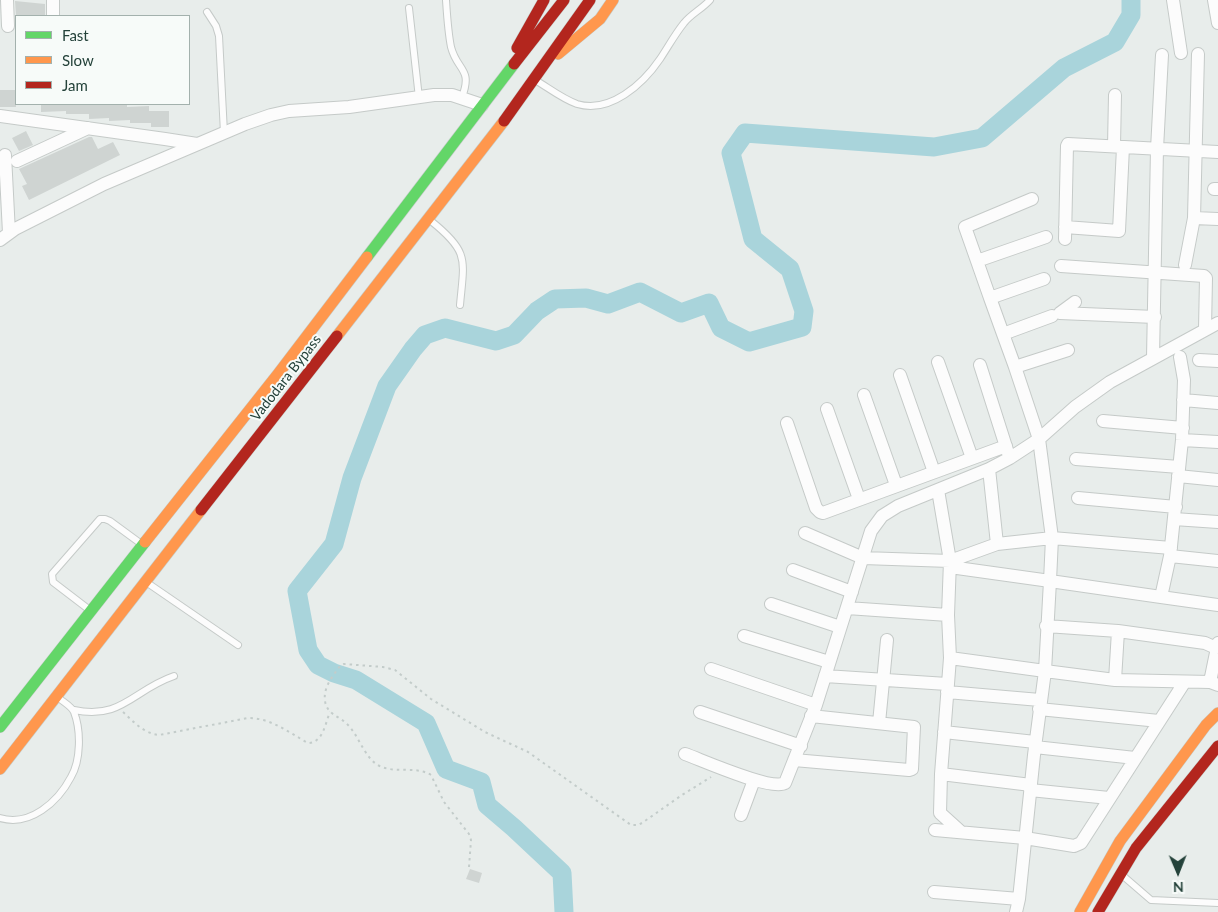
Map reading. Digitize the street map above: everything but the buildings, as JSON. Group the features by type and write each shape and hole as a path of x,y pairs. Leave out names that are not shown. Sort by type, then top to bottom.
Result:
{"main road":[{"path":"484,101 544,0"},
{"name":"Vadodara Bypass","path":"0,726 278,374 484,101 564,0"},
{"name":"Vadodara Bypass","path":"0,769 501,125 590,0"},
{"path":"542,68 600,19 613,0"},
{"path":"1080,912 1120,841 1206,725 1218,713"},
{"path":"1098,912 1136,848 1218,746"}],"street":[{"path":"7,0 8,26"},
{"path":"53,0 53,15"},
{"path":"1173,0 1181,53"},
{"path":"1214,0 1218,23"},
{"path":"1185,265 1194,218 1198,54"},
{"path":"1153,357 1157,148 1162,55"},
{"path":"5,155 5,236 104,184 271,115 289,111 349,107 452,95 484,101"},
{"path":"1115,95 1118,146 1119,231 1065,233 1067,146 1070,144 1118,146 1157,148 1218,152"},
{"path":"0,116 197,144"},
{"path":"17,161 88,128"},
{"path":"1016,912 1044,670 1052,538 1039,439 1004,334 965,227 1032,199"},
{"path":"1194,218 1218,219"},
{"path":"977,261 1046,237"},
{"path":"1061,266 1205,276 1205,329"},
{"path":"990,298 1044,280"},
{"path":"1075,302 1060,313 1155,317"},
{"path":"1004,334 1052,316"},
{"path":"788,422 816,508 823,513 972,458 1008,452 1039,439 1075,407 1110,382 1218,322"},
{"path":"1015,367 1068,350"},
{"path":"1161,597 1171,552 1182,434 1184,380 1180,357"},
{"path":"1199,360 1218,361"},
{"path":"938,362 972,458"},
{"path":"980,365 1008,452"},
{"path":"900,375 934,472"},
{"path":"864,395 896,486"},
{"path":"1183,400 1218,403"},
{"path":"827,410 859,499"},
{"path":"1103,421 1218,442"},
{"path":"685,754 754,780 782,785 785,783 814,710 871,531 882,516 898,506 989,469 1008,452"},
{"path":"1076,459 1178,471 1218,480"},
{"path":"989,469 997,544"},
{"path":"938,490 950,564 948,616 950,658 941,774 940,813 961,832"},
{"path":"1078,498 1175,513 1218,522"},
{"path":"805,533 863,558 950,564 1050,581 1218,605"},
{"path":"950,564 997,544 1052,538 1171,552 1218,561"},
{"path":"793,570 852,592"},
{"path":"771,604 840,627"},
{"path":"847,608 948,616"},
{"path":"950,658 1115,680 1214,684 1217,645 1118,631 1046,626"},
{"path":"1115,680 1118,631"},
{"path":"744,636 829,662"},
{"path":"879,723 887,640"},
{"path":"711,669 814,710 914,728 911,770 794,760"},
{"path":"825,676 883,680 947,688 1040,705 1159,721"},
{"path":"935,830 1025,838 1078,846 1184,683"},
{"path":"700,712 801,746"},
{"path":"944,732 1135,758"},
{"path":"941,774 1109,798"},
{"path":"741,815 754,780"},
{"path":"934,892 1019,899"}],"lane":[{"path":"446,0 452,48 465,72 466,86 462,97"},
{"path":"534,79 566,100 590,106 605,104 618,98 646,77 660,60 683,23 710,0"},
{"path":"409,8 419,98"},
{"path":"207,12 216,26 219,36 224,133"},
{"path":"428,219 447,233 456,244 463,259 460,306"},
{"path":"90,610 53,582 52,574 100,519 110,520 143,545"},
{"path":"146,582 238,645"},
{"path":"57,697 74,710 100,713 119,708 161,681 174,676"},
{"path":"0,818 25,819 39,812 54,802 72,776 78,750 78,731 74,710"},
{"path":"1121,874 1151,900 1218,903"}],"path":[{"path":"469,867 471,840 469,834 444,802 431,775 422,771 386,769 379,766 372,761 349,726 330,712 326,706 325,692 340,666 344,664 383,667 395,670 431,699 485,732 528,752 631,825 642,823 724,769"},
{"path":"119,708 145,731 152,734 159,735 248,718 258,718 270,721 308,743 313,743 320,738 330,712"}],"waterway":[{"path":"564,912 562,873 487,805 481,782 446,769 426,723 356,680 334,673 318,665 308,650 297,591 334,544 352,478 387,386 425,335 445,328 496,341 514,335 537,311 555,299 586,298 608,304 640,292 681,313 709,303 721,328 749,342 802,327 804,311 790,269 753,239 731,153 745,133 934,147 982,138 1064,68 1115,42 1131,15 1131,0"}],"traffic: fast":[{"path":"367,257 514,64"},
{"path":"0,727 145,542"}],"traffic: slow":[{"path":"558,54 600,19 613,0"},
{"path":"337,336 504,121"},
{"path":"145,542 278,374 367,257"},
{"path":"0,769 201,510"},
{"path":"1080,912 1120,841 1206,725 1218,713"}],"traffic: jam":[{"path":"517,48 544,0"},
{"path":"514,64 564,0"},
{"path":"504,121 590,0"},
{"path":"201,510 337,336"},
{"path":"1098,912 1136,848 1218,746"}]}
